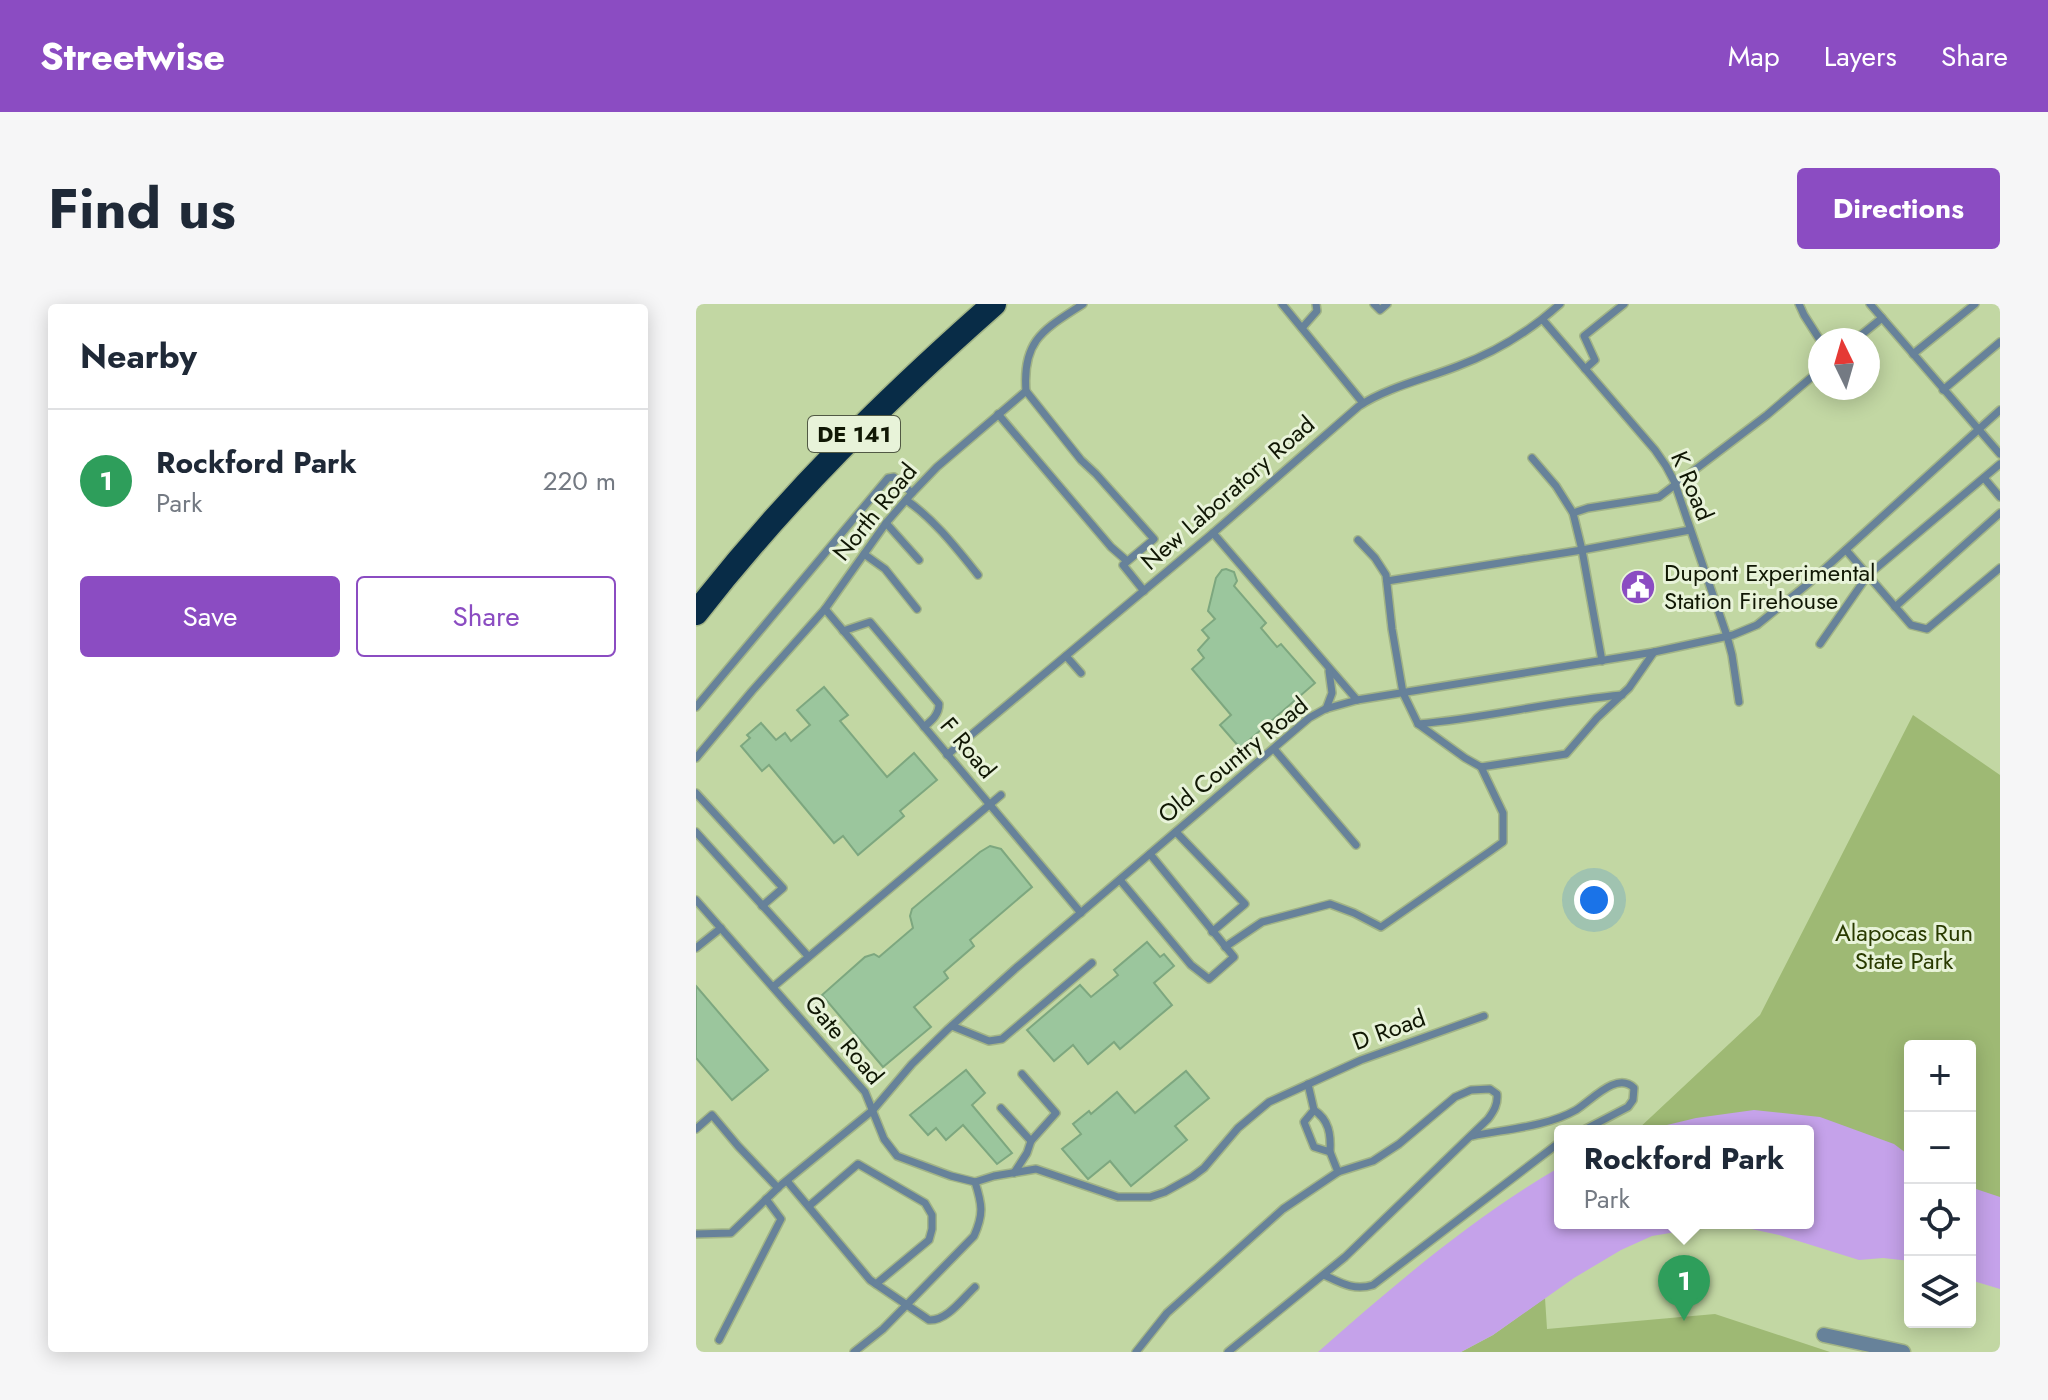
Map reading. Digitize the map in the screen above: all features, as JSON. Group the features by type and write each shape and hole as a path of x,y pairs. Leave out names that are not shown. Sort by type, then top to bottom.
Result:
{"highway":[{"name":"DE 141","path":"696,613 764,529 835,453 920,369 994,304"}],"street":[{"path":"1824,1335 1903,1352"}],"lane":[{"path":"1083,304 1041,333 1027,361 1026,391 1081,460 1154,539 1123,565 1144,591"},
{"path":"1282,304 1363,403"},
{"path":"1302,328 1317,311 1316,304"},
{"path":"1374,304 1380,310 1387,304"},
{"name":"New Laboratory Road","path":"947,755 1363,403 1490,354 1543,320 1560,304"},
{"path":"1585,369 1595,360 1584,336 1624,304"},
{"path":"1799,304 1812,328"},
{"path":"1870,304 2000,454"},
{"path":"1913,354 1975,304"},
{"path":"1870,328 1882,318"},
{"name":"K Road","path":"1543,320 1666,466 1727,636 1739,702"},
{"path":"1943,390 2000,342"},
{"path":"1573,513 1659,497 1808,380"},
{"name":"North Road","path":"696,758 825,609 886,523 912,493 937,467 1026,391"},
{"name":"Old Country Road","path":"698,1234 731,1233 778,1188 873,1110 912,1064 952,1026 1309,718 1325,709 1357,700 1654,652 1727,636 1757,625 1809,583 2000,410"},
{"path":"998,414 1111,547 1127,561"},
{"path":"1532,458 1556,486 1573,513 1602,661"},
{"path":"1820,644 1868,575 2000,464"},
{"path":"696,707 888,478 894,477 912,493"},
{"path":"1984,478 2000,497"},
{"path":"906,500 918,508 978,575"},
{"path":"1895,607 2000,513"},
{"path":"886,523 919,560"},
{"path":"1387,581 1690,530"},
{"path":"1213,533 1357,700"},
{"path":"1225,947 1262,922 1330,904 1381,927 1503,842 1503,813 1481,767 1418,724 1403,693 1386,575 1358,540"},
{"path":"1846,550 1911,625 1927,629 2000,568"},
{"path":"864,554 885,569 917,609"},
{"name":"F Road","path":"825,609 1081,913"},
{"path":"843,631 870,622 888,641 939,704 935,717 924,727"},
{"path":"1481,767 1566,754 1597,718 1629,688 1654,652"},
{"path":"1066,656 1081,673"},
{"path":"1325,662 1330,672 1332,693 1325,709"},
{"path":"1418,724 1622,695"},
{"path":"1274,749 1356,845"},
{"path":"696,793 783,888 762,906"},
{"path":"773,987 1001,795"},
{"path":"696,832 808,956"},
{"path":"1176,832 1245,904 1212,932"},
{"path":"1120,880 1191,965 1209,979 1234,957 1150,854"},
{"name":"Gate Road","path":"696,900 865,1092 884,1139 897,1156 951,1176 975,1182 994,1176 1043,1170 1118,1197 1150,1197 1192,1177 1204,1168 1238,1128 1269,1102 1308,1084"},
{"path":"696,948 721,928"},
{"path":"952,1026 989,1041 1002,1039 1092,963"},
{"name":"D Road","path":"1308,1084 1361,1060 1484,1016"},
{"path":"1014,1173 1031,1141 1056,1113 1022,1074"},
{"path":"1470,1136 1546,1121 1574,1111 1621,1081 1629,1083 1634,1088 1633,1100 1628,1107 1594,1125"},
{"path":"1308,1084 1314,1110 1324,1116 1331,1138 1330,1152 1338,1172"},
{"path":"1136,1352 1167,1313 1283,1209 1338,1172 1373,1161 1399,1144 1455,1097 1471,1090 1490,1089 1497,1094 1495,1110 1345,1257 1228,1352"},
{"path":"1001,1108 1031,1141"},
{"path":"1314,1110 1304,1122 1314,1147 1330,1152"},
{"path":"696,1129 712,1115 778,1188"},
{"path":"1324,1275 1361,1289 1373,1285 1554,1147"},
{"path":"809,1206 858,1164 925,1203 932,1215 929,1240 876,1284"},
{"path":"787,1181 870,1280 929,1320 942,1318 975,1287"},
{"path":"854,1352 883,1329 974,1236 981,1221 981,1202 975,1182"},
{"path":"719,1340 781,1219 766,1199"},
{"path":"696,1242 698,1234"}],"green space":[{"name":"Alapocas Run State Park","path":"1913,715 2000,775 2000,1257 1976,1248 1976,1040 1904,1040 1904,1219 1814,1137 1814,1125 1642,1125 1760,1015"},
{"path":"1545,1298 1547,1329 1715,1314 1830,1352 1461,1352 1493,1335"}],"shaded area":[{"path":"1754,1110 1820,1117 1894,1144 1904,1152 1904,1260 1859,1260 1751,1229 1814,1229 1814,1125 1667,1125"},
{"path":"1554,1171 1554,1229 1694,1229 1652,1236 1621,1250 1574,1278 1493,1335 1461,1352 1318,1352 1405,1277 1496,1208"},
{"path":"1976,1189 2000,1197 2000,1289 1976,1282"}],"building":[{"path":"1226,569 1234,572 1237,581 1234,586 1266,623 1261,628 1277,647 1281,644 1315,683 1240,748 1220,725 1231,715 1192,669 1204,658 1198,650 1209,638 1202,630 1215,619 1208,611 1216,578"},
{"path":"824,687 848,715 840,721 887,777 914,753 937,780 900,811 904,816 858,855 843,836 834,843 769,765 762,771 741,746 750,738 747,735 761,723 776,740 785,733 791,741 810,725 797,710"},
{"path":"990,846 1001,849 1032,887 970,940 974,946 944,972 948,978 914,1007 931,1027 883,1067 822,995 865,957 874,954 879,957 913,928 912,909"},
{"path":"1147,942 1160,957 1164,954 1174,966 1154,983 1172,1005 1120,1049 1114,1042 1088,1064 1073,1045 1054,1061 1027,1030 1080,985 1091,997 1118,975 1114,970"},
{"path":"696,986 768,1070 732,1100 696,1058"},
{"path":"966,1070 985,1093 972,1105 1012,1153 997,1164 963,1125 946,1140 936,1128 928,1135 910,1115"},
{"path":"1186,1071 1209,1098 1175,1126 1187,1140 1131,1186 1110,1161 1088,1179 1062,1149 1081,1134 1073,1124 1089,1111 1091,1114 1117,1092 1135,1113"}],"place":[{"name":"Dupont Experimental Station Firehouse","path":"1638,587"},
{"name":"Rockford Park","path":"1684,1321"}]}
